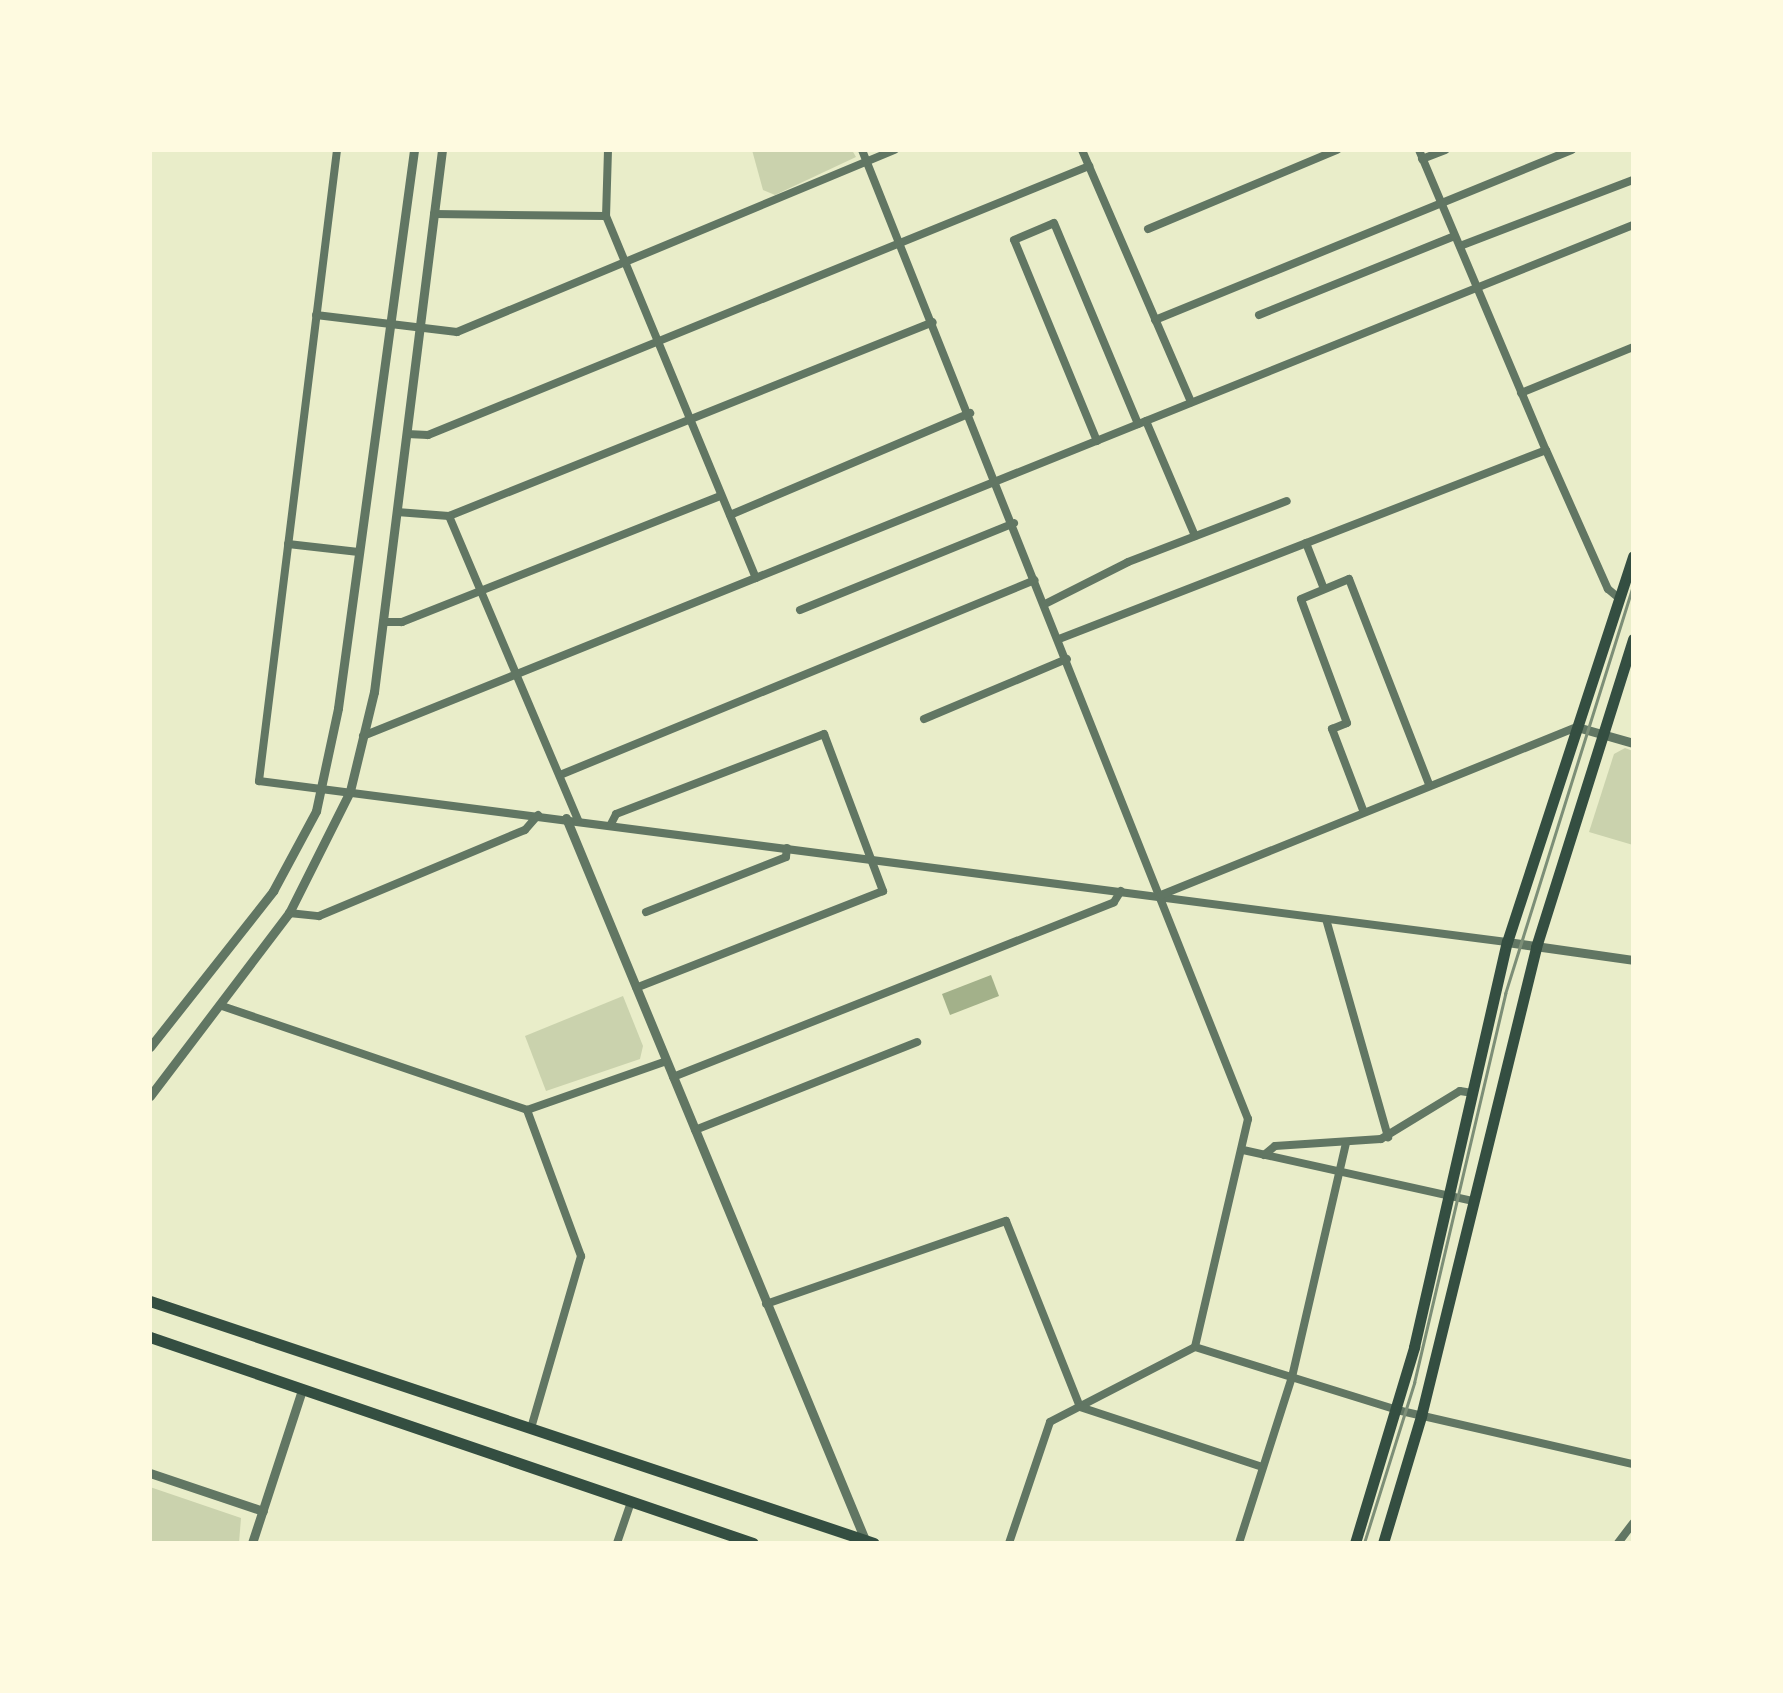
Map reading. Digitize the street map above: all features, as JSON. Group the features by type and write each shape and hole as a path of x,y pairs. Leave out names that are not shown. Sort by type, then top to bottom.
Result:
{"highway":[{"path":"1355,1543 1397,1410 1508,942 1633,556"},
{"path":"1383,1543 1421,1416 1536,947 1633,639"},
{"path":"150,1301 868,1542"},
{"path":"150,1337 754,1543"}],"street":[{"path":"337,150 258,781 1161,895 1633,960"},
{"path":"150,1046 296,855 322,788 414,150"},
{"path":"150,1096 289,913 350,791 383,622 442,150"},
{"path":"608,150 606,216 756,578"},
{"path":"862,150 997,478 1248,1119 1195,1347"},
{"path":"316,315 458,332 895,150"},
{"path":"1082,150 1191,402"},
{"path":"1148,228 1337,150"},
{"path":"1445,150 1420,154 1608,589 1620,599"},
{"path":"1156,320 1572,150"},
{"path":"407,434 428,435 1089,166"},
{"path":"1460,246 1633,180"},
{"path":"434,214 606,216"},
{"path":"1097,441 1014,240 1054,223 1195,536"},
{"path":"362,736 1633,225"},
{"path":"1259,315 1455,236"},
{"path":"397,512 449,516 932,322"},
{"path":"1521,393 1633,347"},
{"path":"730,515 970,413"},
{"path":"1059,639 1546,450"},
{"path":"383,622 402,622 721,496"},
{"path":"1044,604 1195,536 1286,502"},
{"path":"449,516 519,673 578,820"},
{"path":"800,610 1014,524"},
{"path":"288,544 359,552"},
{"path":"1306,544 1324,589"},
{"path":"1362,810 1332,729 1348,723 1301,599 1349,579 1429,784"},
{"path":"560,774 1035,580"},
{"path":"924,719 1067,659"},
{"path":"1161,895 1362,810 1578,727 1633,743"},
{"path":"611,824 616,814 824,734 883,891 636,988"},
{"path":"289,913 319,916 526,830 538,815"},
{"path":"566,818 868,1542"},
{"path":"646,912 786,856 787,848"},
{"path":"674,1078 1114,902 1121,891"},
{"path":"1326,918 1388,1137"},
{"path":"222,1006 527,1110 667,1061"},
{"path":"695,1130 917,1042"},
{"path":"1264,1155 1274,1146 1346,1144 1388,1137 1460,1091 1472,1093"},
{"path":"527,1110 581,1256 531,1428"},
{"path":"1239,1543 1292,1377 1346,1144"},
{"path":"1242,1150 1474,1202"},
{"path":"766,1304 1006,1220 1080,1407"},
{"path":"1010,1543 1050,1422 1195,1347 1397,1410 1633,1464"},
{"path":"252,1543 302,1390"},
{"path":"1080,1407 1262,1466"},
{"path":"150,1473 262,1511"},
{"path":"617,1543 630,1502"},
{"path":"1618,1543 1633,1522"}],"shaded area":[{"path":"752,150 852,150 856,157 775,195 763,190"},
{"path":"1625,748 1633,751 1633,845 1589,832 1614,754"},
{"path":"991,975 999,996 950,1015 942,994"},
{"path":"623,996 643,1046 640,1059 546,1091 525,1036"},
{"path":"150,1487 241,1518 239,1543 150,1543"}],"tram line":[{"path":"1364,1543 1414,1383 1505,994 1633,585"}]}
